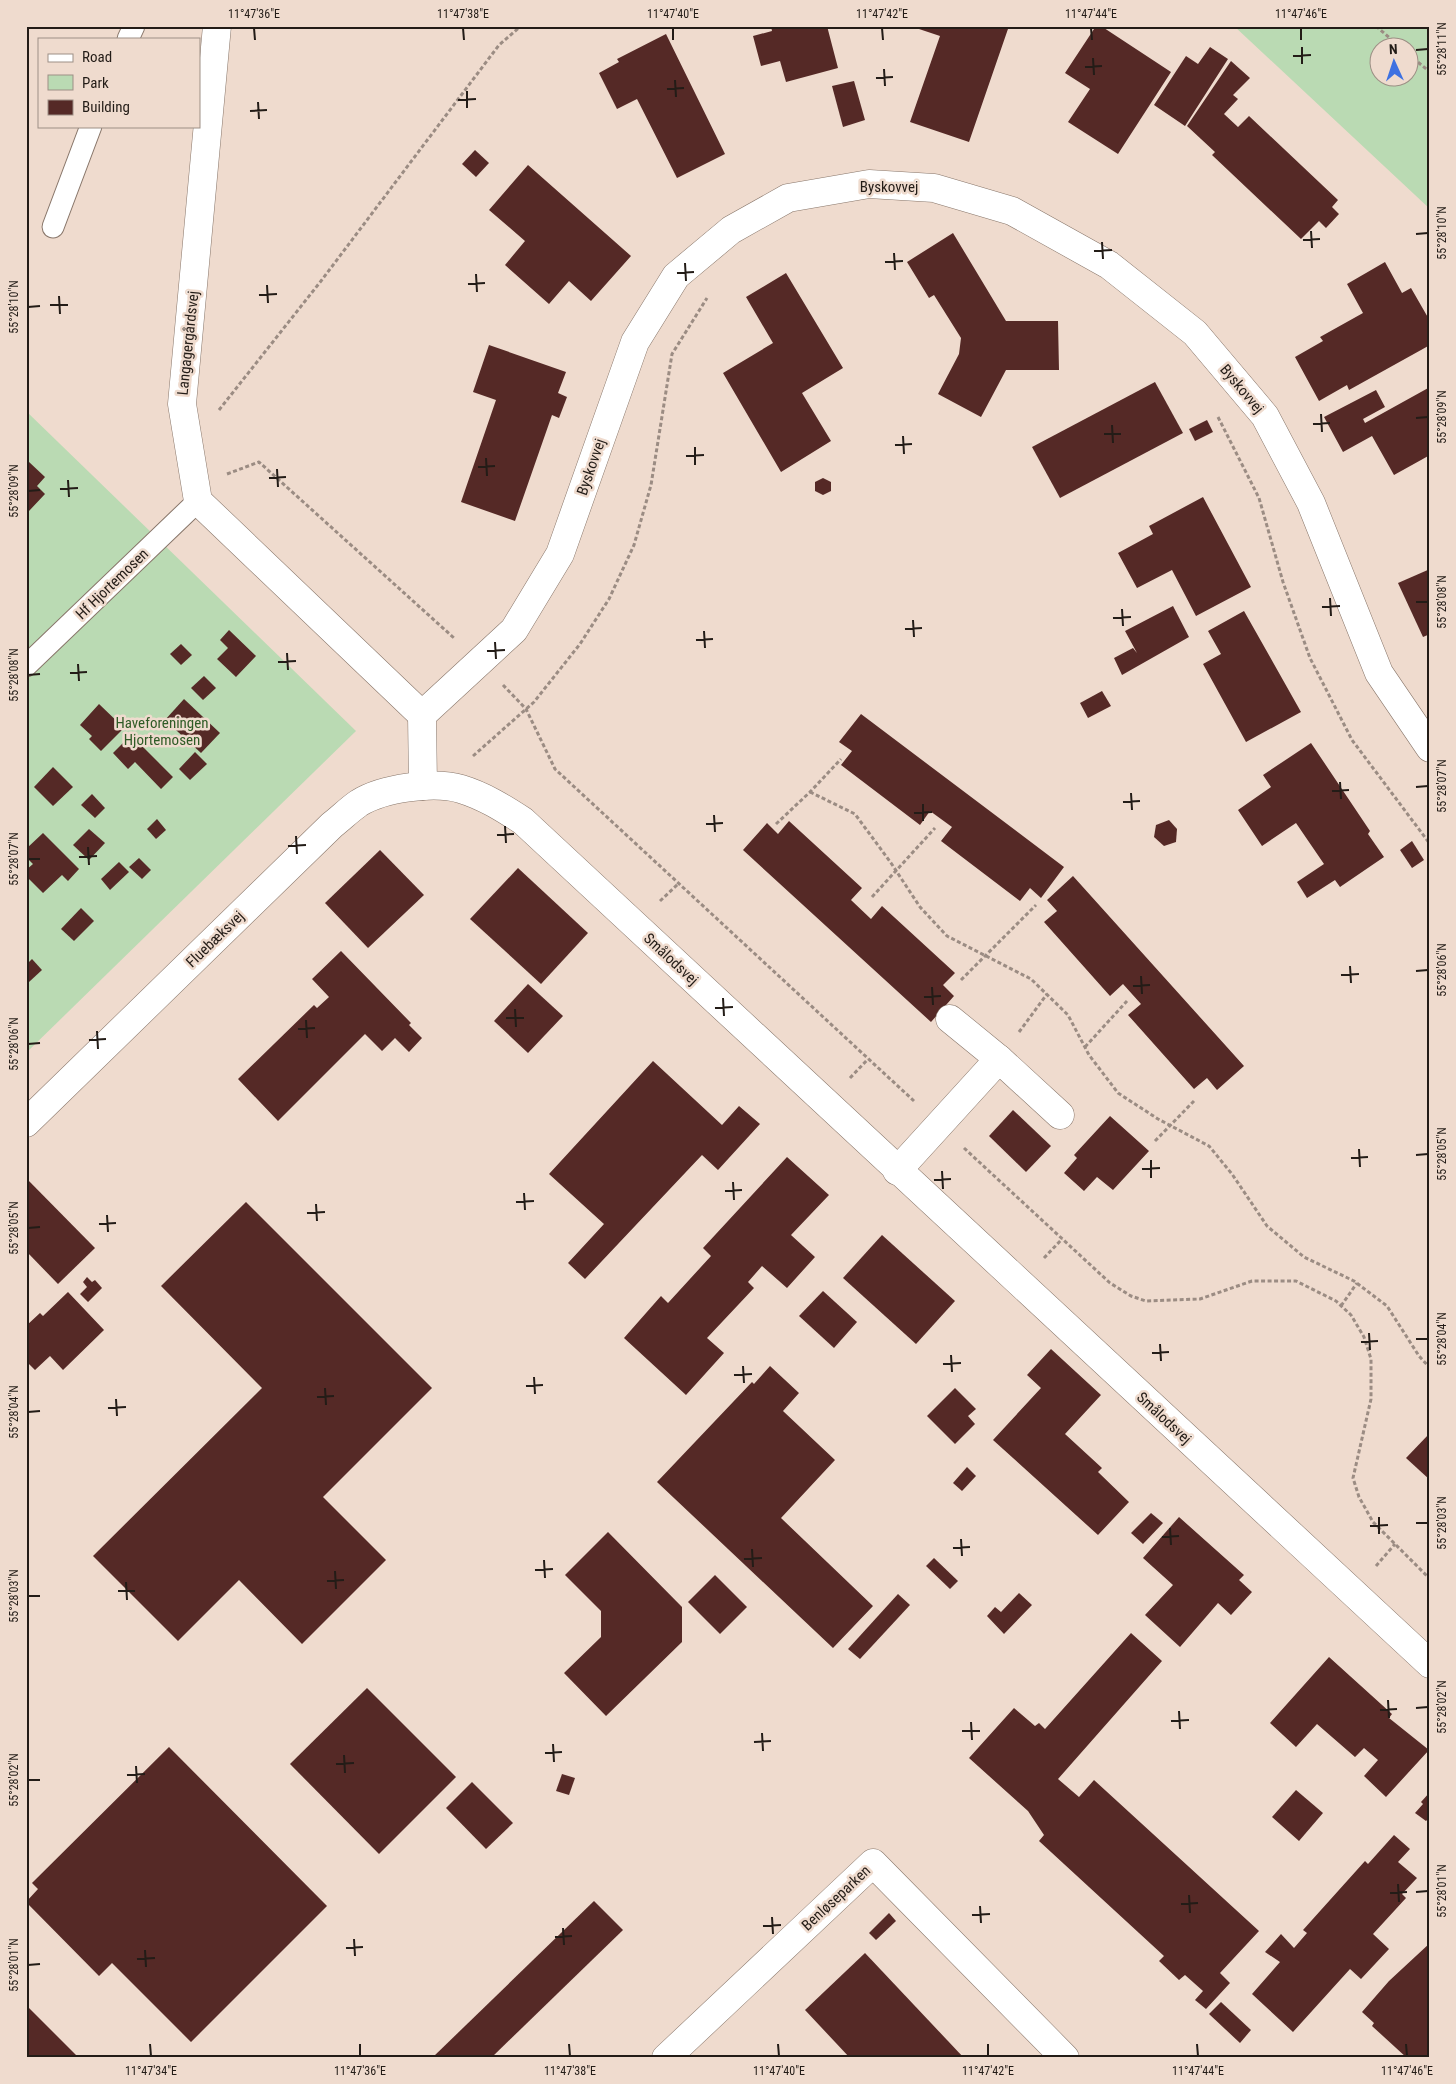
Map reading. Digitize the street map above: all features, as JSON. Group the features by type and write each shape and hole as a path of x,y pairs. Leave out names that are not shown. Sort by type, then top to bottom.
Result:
{"street":[{"name":"Langagergårdsvej","path":"197,491 182,404 217,26"},
{"name":"Byskovvej","path":"422,715 514,630 560,554 635,342 676,276 731,230 788,198 869,184 934,188 1012,211 1109,265 1195,333 1265,416 1312,503 1379,672 1430,748"},
{"path":"197,491 422,715 423,786"},
{"name":"Smålodsvej","path":"423,786 460,788 489,799 523,821 897,1171 1430,1664"},
{"name":"Fluebæksvej","path":"26,1123 332,825 360,802 389,791 423,786"},
{"path":"950,1019 999,1058 1060,1115"},
{"path":"897,1171 999,1058"},
{"name":"Benløseparken","path":"666,2058 873,1863 1064,2058"}],"lane":[{"path":"128,38 134,26"},
{"path":"53,227 90,128"},
{"name":"Hf Hjortemosen","path":"26,666 197,491"}],"path":[{"path":"189,447 321,281 498,46 521,26"},
{"path":"1376,26 1390,38"},
{"path":"1418,62 1430,72"},
{"path":"460,788 471,758 526,709 580,644 609,599 634,545 651,484 672,354 710,294"},
{"path":"1212,409 1259,498 1283,582 1310,658 1352,740 1430,844"},
{"path":"197,491 225,475 259,462 479,662 526,709 555,769 1110,1284 1131,1296 1146,1301 1200,1299 1252,1281 1296,1281 1310,1287 1341,1306 1351,1315 1364,1337 1371,1359 1371,1399 1353,1478 1359,1497 1374,1522 1430,1579"},
{"path":"776,824 841,759"},
{"path":"810,792 854,814 896,871 920,908 947,936 986,954 1031,979 1047,994 1068,1015 1085,1047 1118,1093 1171,1126 1209,1146 1232,1174 1267,1226 1304,1257 1357,1283 1387,1306 1419,1356 1430,1368"},
{"path":"872,897 935,828"},
{"path":"961,980 1036,905"},
{"path":"999,1058 1047,994"},
{"path":"1085,1047 1127,1001"},
{"path":"1155,1140 1194,1101"},
{"path":"1341,1306 1357,1283"}],"green space":[{"path":"1234,26 1430,26 1430,209"},
{"name":"Haveforeningen Hjortemosen","path":"26,411 356,731 26,1053"}],"building":[{"path":"771,26 827,26 838,68 786,82 780,61 761,66 753,36 772,31"},
{"path":"920,26 1009,26 969,142 910,122 940,36 919,29"},
{"path":"1096,26 1101,26 1171,72 1118,154 1068,122 1090,89 1065,73"},
{"path":"666,34 725,154 677,178 637,99 617,109 599,73 619,62 617,59"},
{"path":"1210,47 1228,59 1185,126 1154,105 1186,56 1198,64"},
{"path":"1231,61 1250,78 1233,95 1238,99 1224,114 1238,127 1249,116 1338,200 1332,207 1339,214 1326,228 1319,221 1301,239 1212,155 1215,152 1187,126"},
{"path":"854,81 865,120 843,127 832,86"},
{"path":"475,150 489,163 476,177 462,164"},
{"path":"528,165 631,256 591,301 569,281 549,304 505,265 525,241 489,210"},
{"path":"953,233 1006,321 1058,321 1059,370 1006,370 981,417 938,394 959,354 961,338 934,295 929,298 907,262"},
{"path":"1385,262 1402,293 1411,288 1430,321 1430,345 1349,390 1347,385 1319,401 1295,357 1323,341 1320,337 1363,313 1347,284"},
{"path":"786,273 843,368 802,393 831,441 781,472 723,373 773,343 746,297"},
{"path":"489,345 566,372 558,393 567,397 559,418 552,415 515,521 461,502 496,400 473,392"},
{"path":"1155,382 1183,433 1060,498 1032,447"},
{"path":"1430,387 1430,455 1394,475 1372,436 1343,452 1324,417 1376,390 1385,407 1363,419 1365,423"},
{"path":"1207,420 1213,432 1195,441 1189,429"},
{"path":"28,461 45,477 37,486 45,494 29,511 26,508"},
{"path":"823,478 831,482 831,491 823,495 815,491 815,482"},
{"path":"1203,497 1251,587 1196,616 1172,570 1137,588 1118,553 1153,534 1149,526"},
{"path":"1430,569 1430,634 1423,637 1398,583"},
{"path":"1173,606 1189,637 1122,675 1114,658 1133,648 1137,653 1125,631"},
{"path":"1244,611 1301,712 1246,742 1203,664 1221,654 1208,631"},
{"path":"229,630 256,656 236,677 217,659 228,648 220,640"},
{"path":"181,644 192,655 181,665 170,654"},
{"path":"204,676 216,688 203,700 191,688"},
{"path":"1102,691 1111,706 1088,718 1080,703"},
{"path":"184,699 220,733 201,753 165,720"},
{"path":"99,704 124,728 101,751 89,739 92,736 80,725"},
{"path":"861,714 1064,867 1041,898 1030,888 1020,901 941,841 952,827 930,811 920,825 841,765 852,751 839,742"},
{"path":"131,735 173,777 161,789 135,762 128,769 113,753"},
{"path":"1311,743 1370,831 1368,834 1384,857 1340,887 1335,880 1307,898 1297,882 1324,864 1296,823 1262,846 1238,810 1271,787 1263,775"},
{"path":"195,752 207,764 190,780 179,769"},
{"path":"53,767 73,787 53,806 34,787"},
{"path":"92,794 105,808 95,818 81,805"},
{"path":"157,819 166,830 156,839 147,829"},
{"path":"1169,820 1177,829 1176,842 1164,846 1154,837 1156,825"},
{"path":"789,821 862,888 851,900 871,919 882,906 955,973 943,985 954,996 931,1022 743,850 767,823 778,834"},
{"path":"89,829 105,843 89,860 73,845"},
{"path":"43,833 79,869 68,881 62,875 43,893 26,876 26,870 33,864 26,857 26,849"},
{"path":"1412,841 1424,860 1412,868 1400,850"},
{"path":"380,850 424,895 368,948 325,903"},
{"path":"139,858 151,870 142,879 129,867"},
{"path":"119,862 129,872 110,890 101,879"},
{"path":"518,868 588,933 541,984 470,919"},
{"path":"1073,876 1244,1066 1217,1090 1207,1078 1194,1089 1128,1015 1141,1004 1123,984 1110,996 1044,922 1057,911 1047,900"},
{"path":"81,908 94,921 74,941 61,929"},
{"path":"341,951 411,1023 409,1025 422,1038 409,1052 395,1038 382,1051 365,1034 278,1121 238,1079 314,1005 317,1008 329,997 312,979"},
{"path":"32,959 42,970 29,982 26,979 26,965"},
{"path":"528,984 563,1016 528,1053 494,1021"},
{"path":"653,1061 722,1125 739,1106 760,1124 718,1170 702,1155 585,1279 568,1263 604,1224 549,1174"},
{"path":"1013,1110 1051,1146 1026,1172 989,1136"},
{"path":"1110,1116 1149,1151 1113,1190 1097,1177 1084,1191 1064,1173 1077,1158 1074,1155"},
{"path":"787,1157 829,1195 791,1235 815,1257 787,1288 762,1266 748,1282 754,1288 707,1338 724,1353 686,1395 624,1338 661,1296 668,1303 711,1256 703,1248"},
{"path":"26,1178 95,1248 58,1284 26,1251"},
{"path":"246,1202 432,1388 323,1497 386,1560 302,1644 239,1580 178,1641 93,1556 262,1388 161,1286"},
{"path":"882,1235 955,1301 916,1344 843,1278"},
{"path":"87,1277 92,1282 95,1280 102,1288 88,1302 80,1294 87,1287 83,1282"},
{"path":"823,1291 857,1322 834,1348 799,1316"},
{"path":"68,1292 104,1330 63,1370 50,1356 35,1370 26,1361 26,1326 40,1313 43,1316"},
{"path":"1051,1349 1101,1395 1065,1434 1102,1468 1098,1472 1129,1502 1098,1535 993,1440 1041,1388 1027,1375"},
{"path":"770,1366 799,1393 783,1411 835,1460 781,1518 873,1606 833,1648 657,1482 752,1382 754,1384"},
{"path":"955,1388 976,1409 968,1416 975,1424 955,1444 927,1416"},
{"path":"1430,1435 1430,1480 1406,1458"},
{"path":"967,1467 976,1476 962,1491 953,1483"},
{"path":"1151,1513 1163,1523 1143,1544 1131,1533"},
{"path":"1179,1517 1244,1575 1239,1580 1252,1592 1231,1615 1218,1603 1180,1647 1145,1615 1173,1585 1143,1558"},
{"path":"608,1532 682,1607 682,1642 606,1716 564,1673 601,1637 601,1611 565,1575"},
{"path":"934,1558 958,1581 950,1589 926,1566"},
{"path":"715,1575 747,1607 720,1634 688,1602"},
{"path":"1019,1593 1032,1605 1004,1634 987,1616 995,1607 1001,1612"},
{"path":"898,1594 910,1605 860,1659 848,1649"},
{"path":"1131,1633 1162,1661 1058,1779 1079,1797 1094,1780 1259,1931 1220,1973 1230,1983 1206,2009 1195,2000 1203,1991 1185,1975 1179,1980 1159,1961 1164,1956 1039,1841 1044,1835 1028,1811 969,1758 1014,1708 1035,1726 1039,1723 1045,1729"},
{"path":"1329,1657 1392,1714 1389,1718 1429,1750 1386,1797 1364,1776 1378,1760 1364,1748 1355,1757 1317,1724 1296,1747 1270,1723"},
{"path":"367,1688 456,1777 379,1854 290,1764"},
{"path":"169,1747 327,1906 191,2042 112,1963 99,1976 26,1902 38,1889 32,1883"},
{"path":"562,1774 575,1778 569,1795 556,1791"},
{"path":"472,1782 513,1823 486,1849 446,1808"},
{"path":"1296,1790 1323,1813 1299,1841 1272,1817"},
{"path":"1430,1792 1430,1817 1426,1821 1415,1813 1423,1804 1421,1802"},
{"path":"1394,1835 1410,1849 1398,1862 1417,1878 1402,1894 1406,1898 1373,1934 1389,1949 1361,1979 1350,1969 1293,2032 1252,1994 1280,1962 1265,1952 1281,1934 1294,1948 1307,1933 1303,1930 1365,1861 1368,1864"},
{"path":"594,1901 623,1930 491,2058 432,2058"},
{"path":"889,1913 896,1921 876,1940 869,1933"},
{"path":"1430,1943 1430,2058 1407,2058 1372,2026 1374,2023 1362,2012 1389,1981"},
{"path":"865,1953 964,2058 850,2058 805,2010"},
{"path":"1221,2002 1251,2030 1240,2043 1209,2014"},
{"path":"26,2005 79,2058 26,2058"}]}
